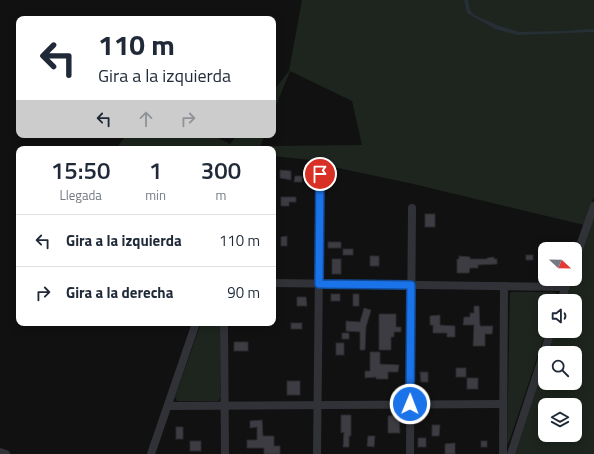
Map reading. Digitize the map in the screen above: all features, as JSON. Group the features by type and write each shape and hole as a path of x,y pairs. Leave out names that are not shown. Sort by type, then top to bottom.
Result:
{"street":[{"path":"318,454 320,174"},
{"path":"581,242 594,206"},
{"path":"410,454 412,208"},
{"path":"276,283 504,286 538,284"},
{"path":"503,454 504,286"},
{"path":"151,454 195,326"},
{"path":"224,326 225,454"},
{"path":"511,454 549,338"},
{"path":"168,406 503,404"},
{"path":"0,452 6,454"}],"shaded area":[{"path":"302,0 594,0 594,197 584,225 409,183 333,167 330,162 276,156 276,146 269,146 362,145 352,101 290,71 276,106 276,87 289,71"},
{"path":"464,0 468,0 470,10 474,15 497,25 519,32 594,29 594,32 517,35 495,29 467,13"},
{"path":"124,138 218,138 230,144 235,138 264,138 260,146 118,146"},
{"path":"594,211 594,454 514,454 538,380 538,390 582,390 582,346 549,346 552,338 582,338 582,294 566,294 569,286 582,286 582,246"},
{"path":"554,292 558,294 538,294 538,338 544,338 541,346 538,346 538,355 509,442 507,444 510,293"},
{"path":"200,326 220,326 220,398 218,401 177,401 175,397"}],"building":[{"path":"280,170 291,171 291,180 280,178"},
{"path":"295,176 302,176 302,182 294,182"},
{"path":"281,197 296,197 296,202 289,202 289,206 281,206"},
{"path":"425,214 435,214 435,227 425,227"},
{"path":"287,236 287,246 281,246 281,237"},
{"path":"328,242 341,242 341,248 328,248"},
{"path":"343,249 353,249 353,255 343,255"},
{"path":"526,255 533,255 533,260 526,260"},
{"path":"370,256 379,256 379,266 370,266"},
{"path":"459,256 470,257 470,259 487,259 494,257 494,259 497,259 497,264 478,265 478,268 470,268 469,273 457,273 457,259 459,259"},
{"path":"332,259 341,259 341,274 332,274"},
{"path":"331,294 340,294 340,301 331,301"},
{"path":"353,294 359,294 359,306 353,306"},
{"path":"297,297 306,297 307,306 297,306"},
{"path":"474,306 479,306 480,326 493,326 492,334 485,334 485,346 473,346 474,325 463,325 464,317 470,317 470,313 474,313"},
{"path":"364,308 371,310 366,327 365,350 360,350 360,332 346,331 346,321 360,322"},
{"path":"379,314 396,314 396,327 401,327 401,332 394,332 394,337 391,337 391,350 379,350"},
{"path":"440,315 440,325 455,326 455,337 447,337 447,333 433,333 433,325 430,325 430,316"},
{"path":"291,323 302,323 302,329 291,329"},
{"path":"342,333 349,333 349,339 342,339"},
{"path":"234,342 248,342 248,351 234,351"},
{"path":"336,343 344,343 344,355 336,355"},
{"path":"370,352 380,352 380,364 399,365 398,372 388,372 388,379 376,379 376,377 365,378 365,371 370,371"},
{"path":"456,368 466,368 466,377 456,377"},
{"path":"420,372 428,372 428,382 421,382"},
{"path":"467,378 478,378 478,389 467,389"},
{"path":"287,381 300,381 300,395 287,395"},
{"path":"341,415 351,415 351,436 349,436 349,447 343,447 344,432 341,433"},
{"path":"399,415 400,433 388,433 388,416"},
{"path":"262,420 263,436 274,436 274,446 280,446 280,454 264,454 264,448 247,448 247,440 257,440 257,427 250,428 250,421"},
{"path":"432,425 440,425 439,436 432,436"},
{"path":"176,427 183,427 183,439 176,439"},
{"path":"368,436 375,436 374,447 367,446"},
{"path":"418,438 426,438 426,447 418,447"},
{"path":"190,441 201,441 201,451 190,451"},
{"path":"481,441 487,441 487,447 481,447"},
{"path":"455,443 455,454 445,454 445,444"}],"route":[{"path":"320,174 319,284 411,285 410,404"}]}
